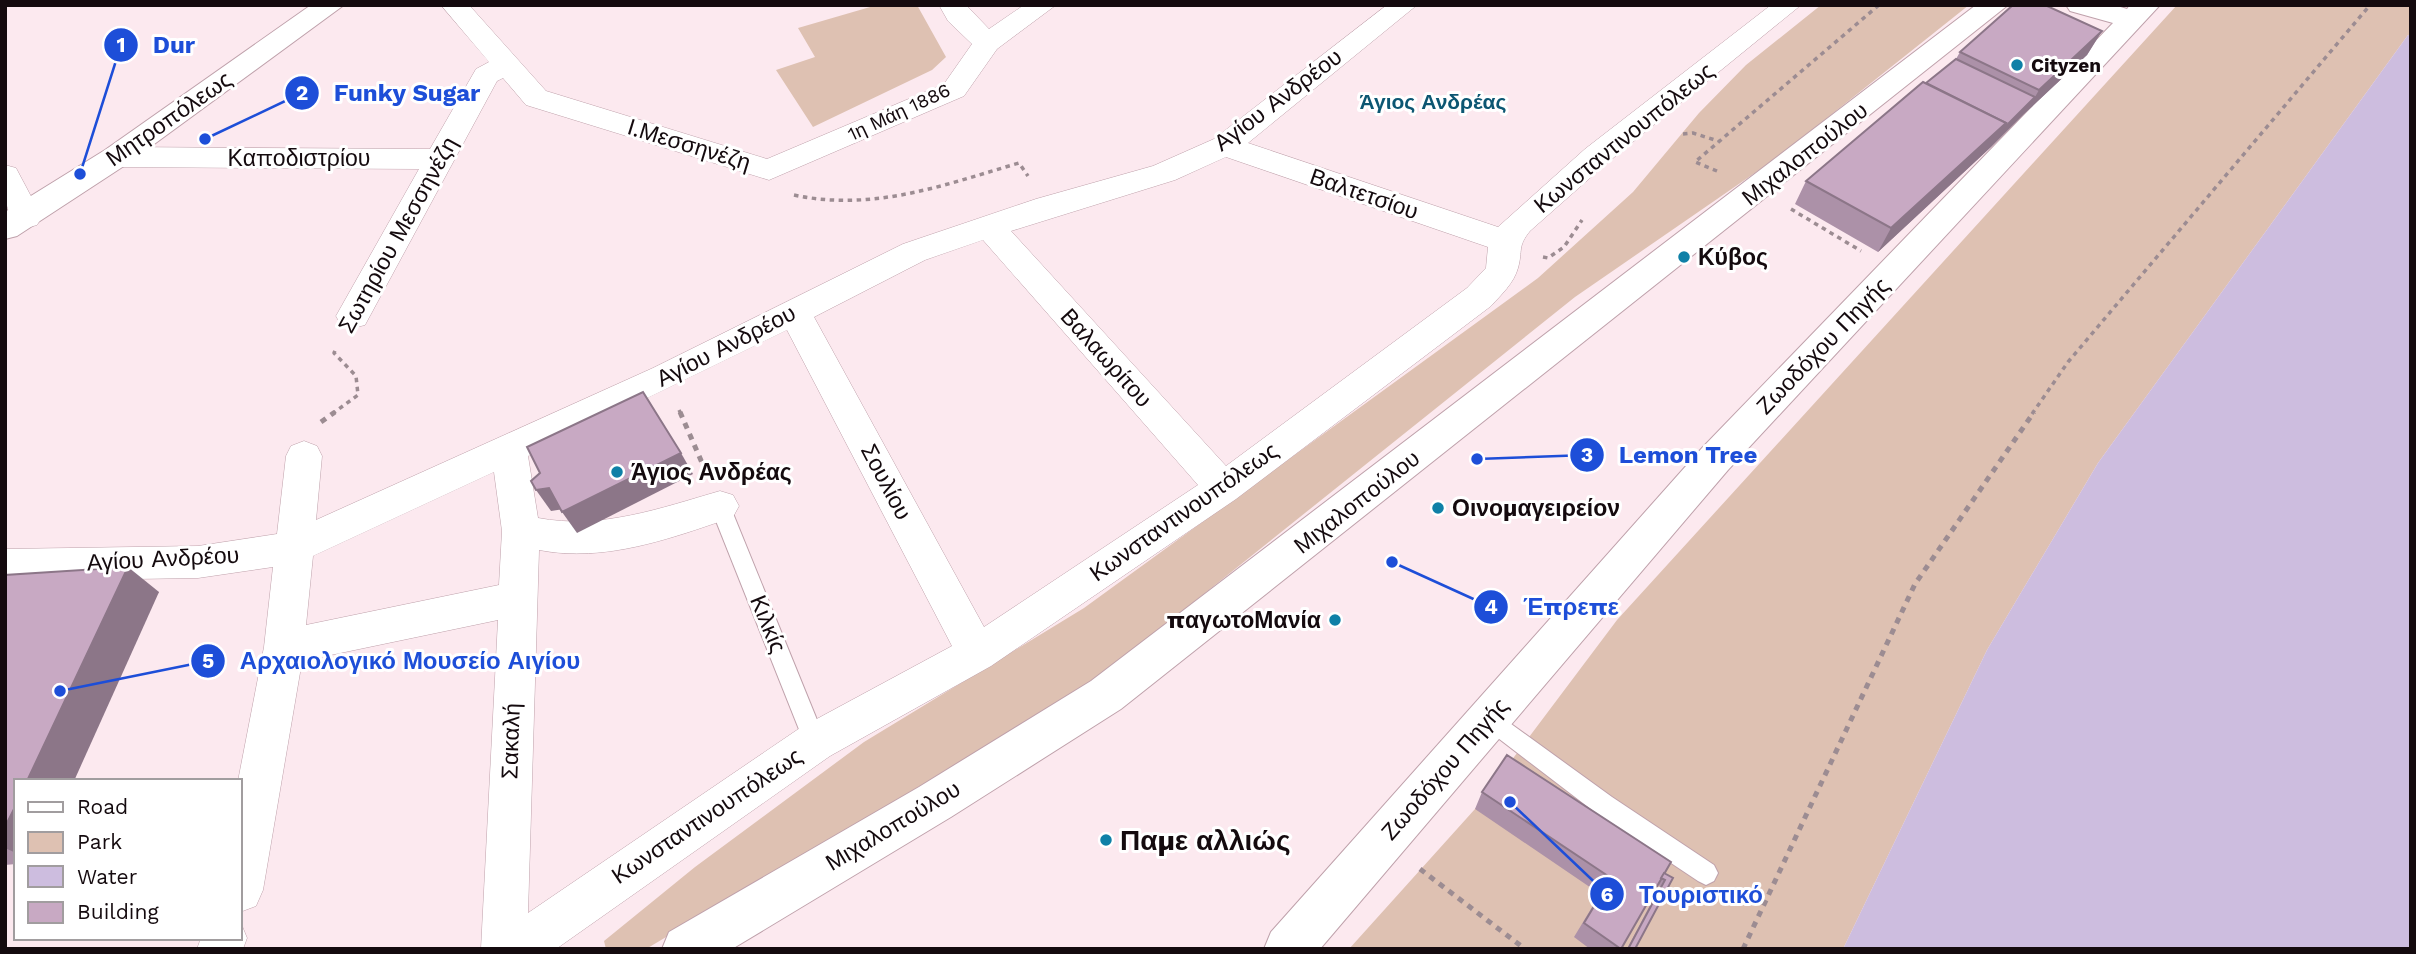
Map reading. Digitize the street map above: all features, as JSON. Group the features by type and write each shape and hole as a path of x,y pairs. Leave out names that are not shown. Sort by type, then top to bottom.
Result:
{"street":[{"name":"Μητροπόλεως","path":"16,222 116,157 330,5"},
{"name":"Ι.Μεσσηνέζη","path":"454,5 536,98 769,170"},
{"path":"952,5 958,15 988,43"},
{"name":"1η Μάη 1886","path":"769,170 954,90 988,43 1043,5"},
{"name":"Αγίου Ανδρέου","path":"5,565 198,562 293,548 665,377 914,252 1048,207 1164,173 1225,146 1405,5"},
{"name":"Κωνσταντινουπόλεως","path":"517,949 680,833 815,742 977,653 1223,488 1479,297 1493,284 1502,268 1504,242 1519,223 1596,156 1788,5"},
{"name":"Μιχαλοπούλου","path":"685,949 936,802 1106,695 1994,5"},
{"path":"2080,5 2139,12"},
{"name":"Ζωοδόχου Πηγής","path":"1288,949 1716,459 2139,12"},
{"name":"Σωτηρίου Μεσσηνέζη","path":"353,316 486,75 507,65"},
{"name":"Βαλτετσίου","path":"1225,146 1504,242"},
{"name":"Καποδιστρίου","path":"116,157 440,159"},
{"path":"5,174 16,222"},
{"name":"Βαλαωρίτου","path":"990,228 1223,488"},
{"name":"Σουλίου","path":"794,312 977,653"},
{"name":"Σακαλή","path":"504,949 516,599 521,531 509,450"},
{"path":"242,879 284,647 304,456"},
{"path":"521,531 556,540 614,537 720,506"},
{"path":"284,647 516,599"}],"lane":[{"name":"Κιλκίς","path":"720,506 815,742"},
{"path":"1489,718 1604,806 1706,873"}],"path":[{"path":"1719,141 1879,5"},
{"path":"1743,949 1915,583 2068,362 2370,5"},
{"name":"Ι.Μεσσηνέζη","path":"769,170 768,185 802,197 848,203 880,200 1019,163 1048,207"},
{"name":"Σωτηρίου Μεσσηνέζη","path":"304,456 316,425 358,395 356,376 334,353 353,316"},
{"path":"665,377 720,506"},
{"path":"1382,842 1525,949"}],"green space":[{"path":"877,5 917,5 946,57 932,70 813,127 776,70 815,57 798,28"},
{"path":"1821,5 1969,5 1778,157 1575,297 1090,685 646,949 606,949 604,941 695,867 864,742 1084,608 1538,278 1633,192 1699,113 1746,65"},
{"path":"2177,5 2411,5 2411,36 2408,35 2098,463 1987,650 1843,949 1349,949 1475,809 1617,620"}],"water":[{"path":"2408,35 2411,36 2411,949 1843,949 1987,650 2098,463"}],"building":[{"path":"2013,5 2045,5 2102,31 2039,90 1960,52"},
{"path":"1956,59 2035,97 2002,130 2006,123 1926,83"},
{"path":"1923,82 2006,123 1891,228 1806,181"},
{"name":"Άγιος Ανδρέας","path":"643,392 681,453 562,512 549,488 536,490 531,481 540,473 527,447"},
{"path":"128,567 28,779 14,779 14,809 5,827 5,575"},
{"path":"1507,755 1671,862 1621,949 1584,923 1611,878 1482,792"},
{"path":"1664,873 1673,878 1635,949 1628,949 1665,880 1661,878"}],"place":[{"name":"Cityzen","path":"2017,65"},
{"name":"Funky Sugar","path":"205,139"},
{"name":"Dur","path":"80,174"},
{"name":"Κύβος","path":"1684,257"},
{"name":"Lemon Tree","path":"1477,459"},
{"name":"Άγιος Ανδρέας","path":"617,472"},
{"name":"Οινομαγειρείον","path":"1438,508"},
{"name":"Έπρεπε","path":"1392,562"},
{"name":"παγωτοΜανία","path":"1335,620"},
{"name":"Αρχαιολογικό Μουσείο Αιγίου","path":"60,691"},
{"name":"Τουριστικό","path":"1510,802"},
{"name":"Παμε αλλιώς","path":"1106,840"}],"district":[{"name":"Άγιος Ανδρέας","path":"1433,101"}]}
